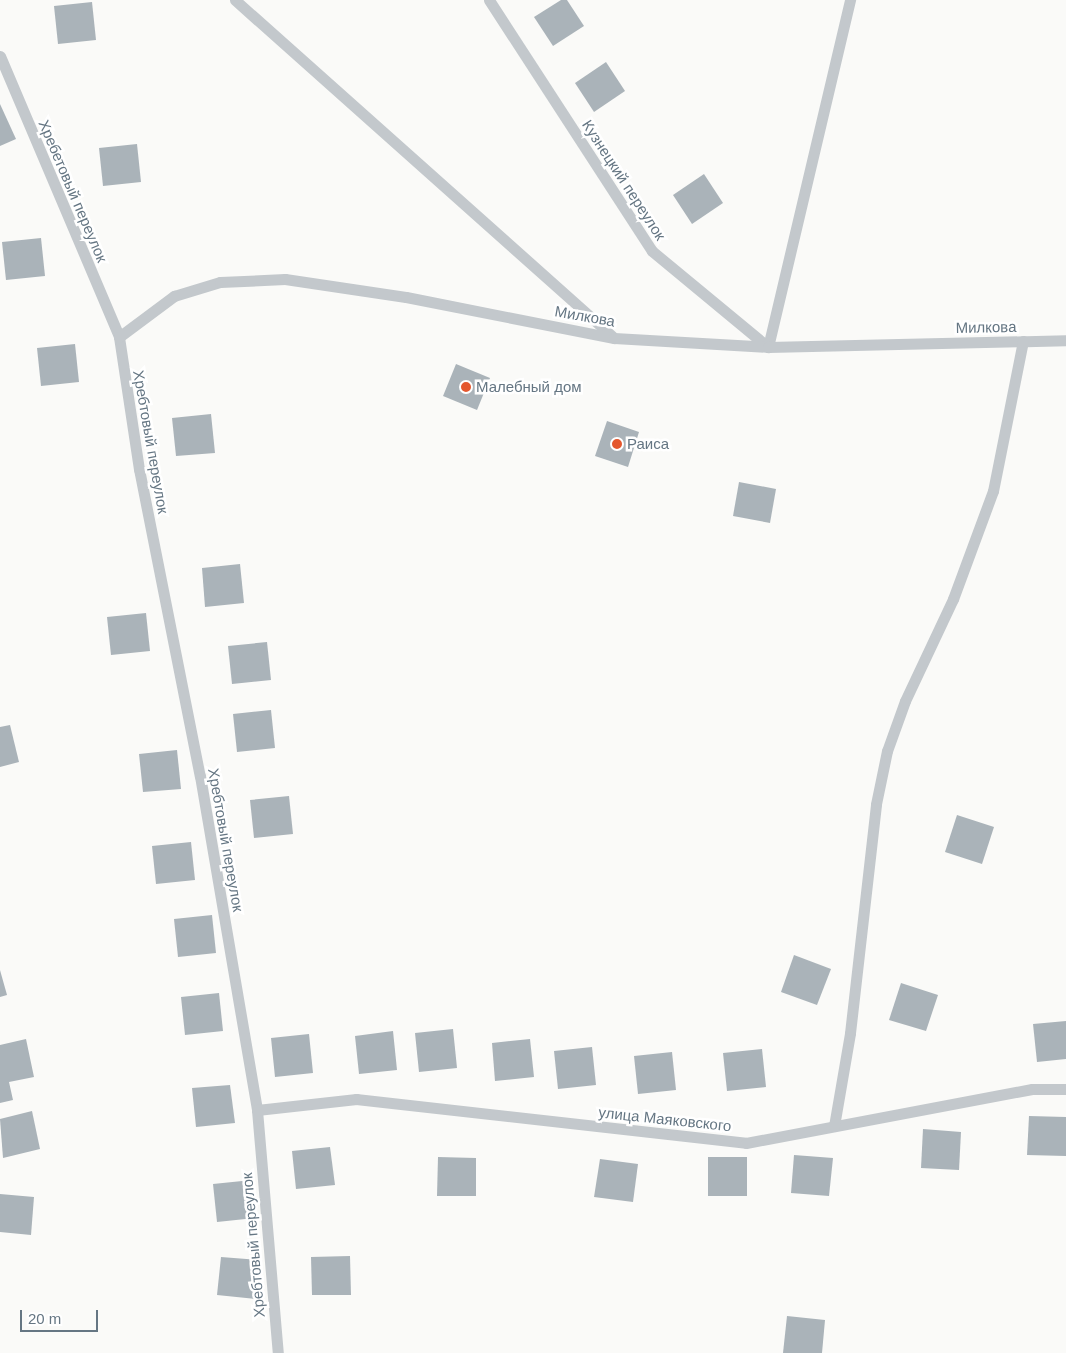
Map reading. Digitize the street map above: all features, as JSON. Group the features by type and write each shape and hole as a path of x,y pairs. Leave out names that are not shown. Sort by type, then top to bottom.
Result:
{"lane":[{"path":"235,0 614,338"},
{"name":"Кузнецкий переулок","path":"489,0 652,251 768,348"},
{"path":"768,348 850,0"},
{"name":"Хребетовый переулок","path":"0,56 119,337"},
{"name":"Милкова","path":"119,337 174,296 220,282 285,279 406,297 614,338 768,348 1066,340"},
{"name":"Хребтовый переулок","path":"119,337 139,469 200,776 257,1110 278,1353"},
{"path":"834,1126 850,1033 876,804 887,751 906,700 953,599 993,491 1023,341"},
{"name":"улица Маяковского","path":"257,1110 356,1100 746,1143 1032,1089 1066,1088"}],"building":[{"path":"561,0 567,0 584,26 553,46 534,17"},
{"path":"92,2 96,40 58,44 54,6"},
{"path":"606,62 625,91 594,112 575,83"},
{"path":"0,104 16,139 0,146"},
{"path":"137,144 141,182 103,186 99,148"},
{"path":"704,174 723,203 692,224 673,195"},
{"path":"41,238 45,276 6,280 2,242"},
{"path":"75,344 79,382 41,386 37,348"},
{"name":"Малебный дом","path":"456,364 490,378 477,410 443,396"},
{"path":"211,414 215,453 176,456 172,418"},
{"name":"Раиса","path":"607,421 639,432 628,467 595,456"},
{"path":"739,482 776,489 770,523 733,516"},
{"path":"240,564 244,603 205,607 202,568"},
{"path":"146,613 150,651 111,655 107,617"},
{"path":"267,642 271,680 232,684 228,646"},
{"path":"271,710 275,748 237,752 233,714"},
{"path":"10,725 19,762 0,767 0,727"},
{"path":"177,750 181,789 143,792 139,754"},
{"path":"289,796 293,834 254,838 250,800"},
{"path":"957,815 994,827 982,864 945,852"},
{"path":"191,842 195,880 156,884 152,846"},
{"path":"212,915 216,953 178,957 174,919"},
{"path":"794,955 831,969 817,1005 781,992"},
{"path":"0,970 7,995 0,997"},
{"path":"901,983 938,995 926,1031 889,1020"},
{"path":"219,993 223,1031 185,1035 181,997"},
{"path":"1066,1021 1066,1059 1037,1062 1033,1024"},
{"path":"453,1029 457,1068 419,1072 415,1033"},
{"path":"393,1031 397,1070 359,1074 355,1036"},
{"path":"309,1034 313,1073 275,1077 271,1038"},
{"path":"26,1039 34,1077 9,1082 13,1100 0,1103 0,1045"},
{"path":"530,1039 534,1077 495,1081 492,1043"},
{"path":"592,1047 596,1085 558,1089 554,1051"},
{"path":"762,1049 766,1087 727,1091 723,1053"},
{"path":"672,1052 676,1090 638,1094 634,1056"},
{"path":"230,1085 235,1123 196,1127 192,1088"},
{"path":"32,1111 40,1149 3,1158 0,1119"},
{"path":"1029,1116 1066,1117 1066,1156 1027,1155"},
{"path":"923,1129 961,1132 959,1170 921,1168"},
{"path":"330,1147 335,1185 296,1189 292,1151"},
{"path":"794,1155 833,1158 829,1196 791,1193"},
{"path":"438,1157 476,1158 476,1196 437,1196"},
{"path":"708,1157 747,1157 747,1196 708,1196"},
{"path":"600,1159 638,1164 633,1202 594,1197"},
{"path":"252,1180 255,1218 217,1222 213,1184"},
{"path":"0,1194 34,1197 31,1235 0,1232"},
{"path":"350,1256 351,1295 312,1295 311,1257"},
{"path":"221,1257 259,1260 256,1299 217,1295"},
{"path":"787,1316 825,1320 822,1353 783,1353"}],"place":[{"name":"Малебный дом","path":"466,387"},
{"name":"Раиса","path":"617,444"}]}
